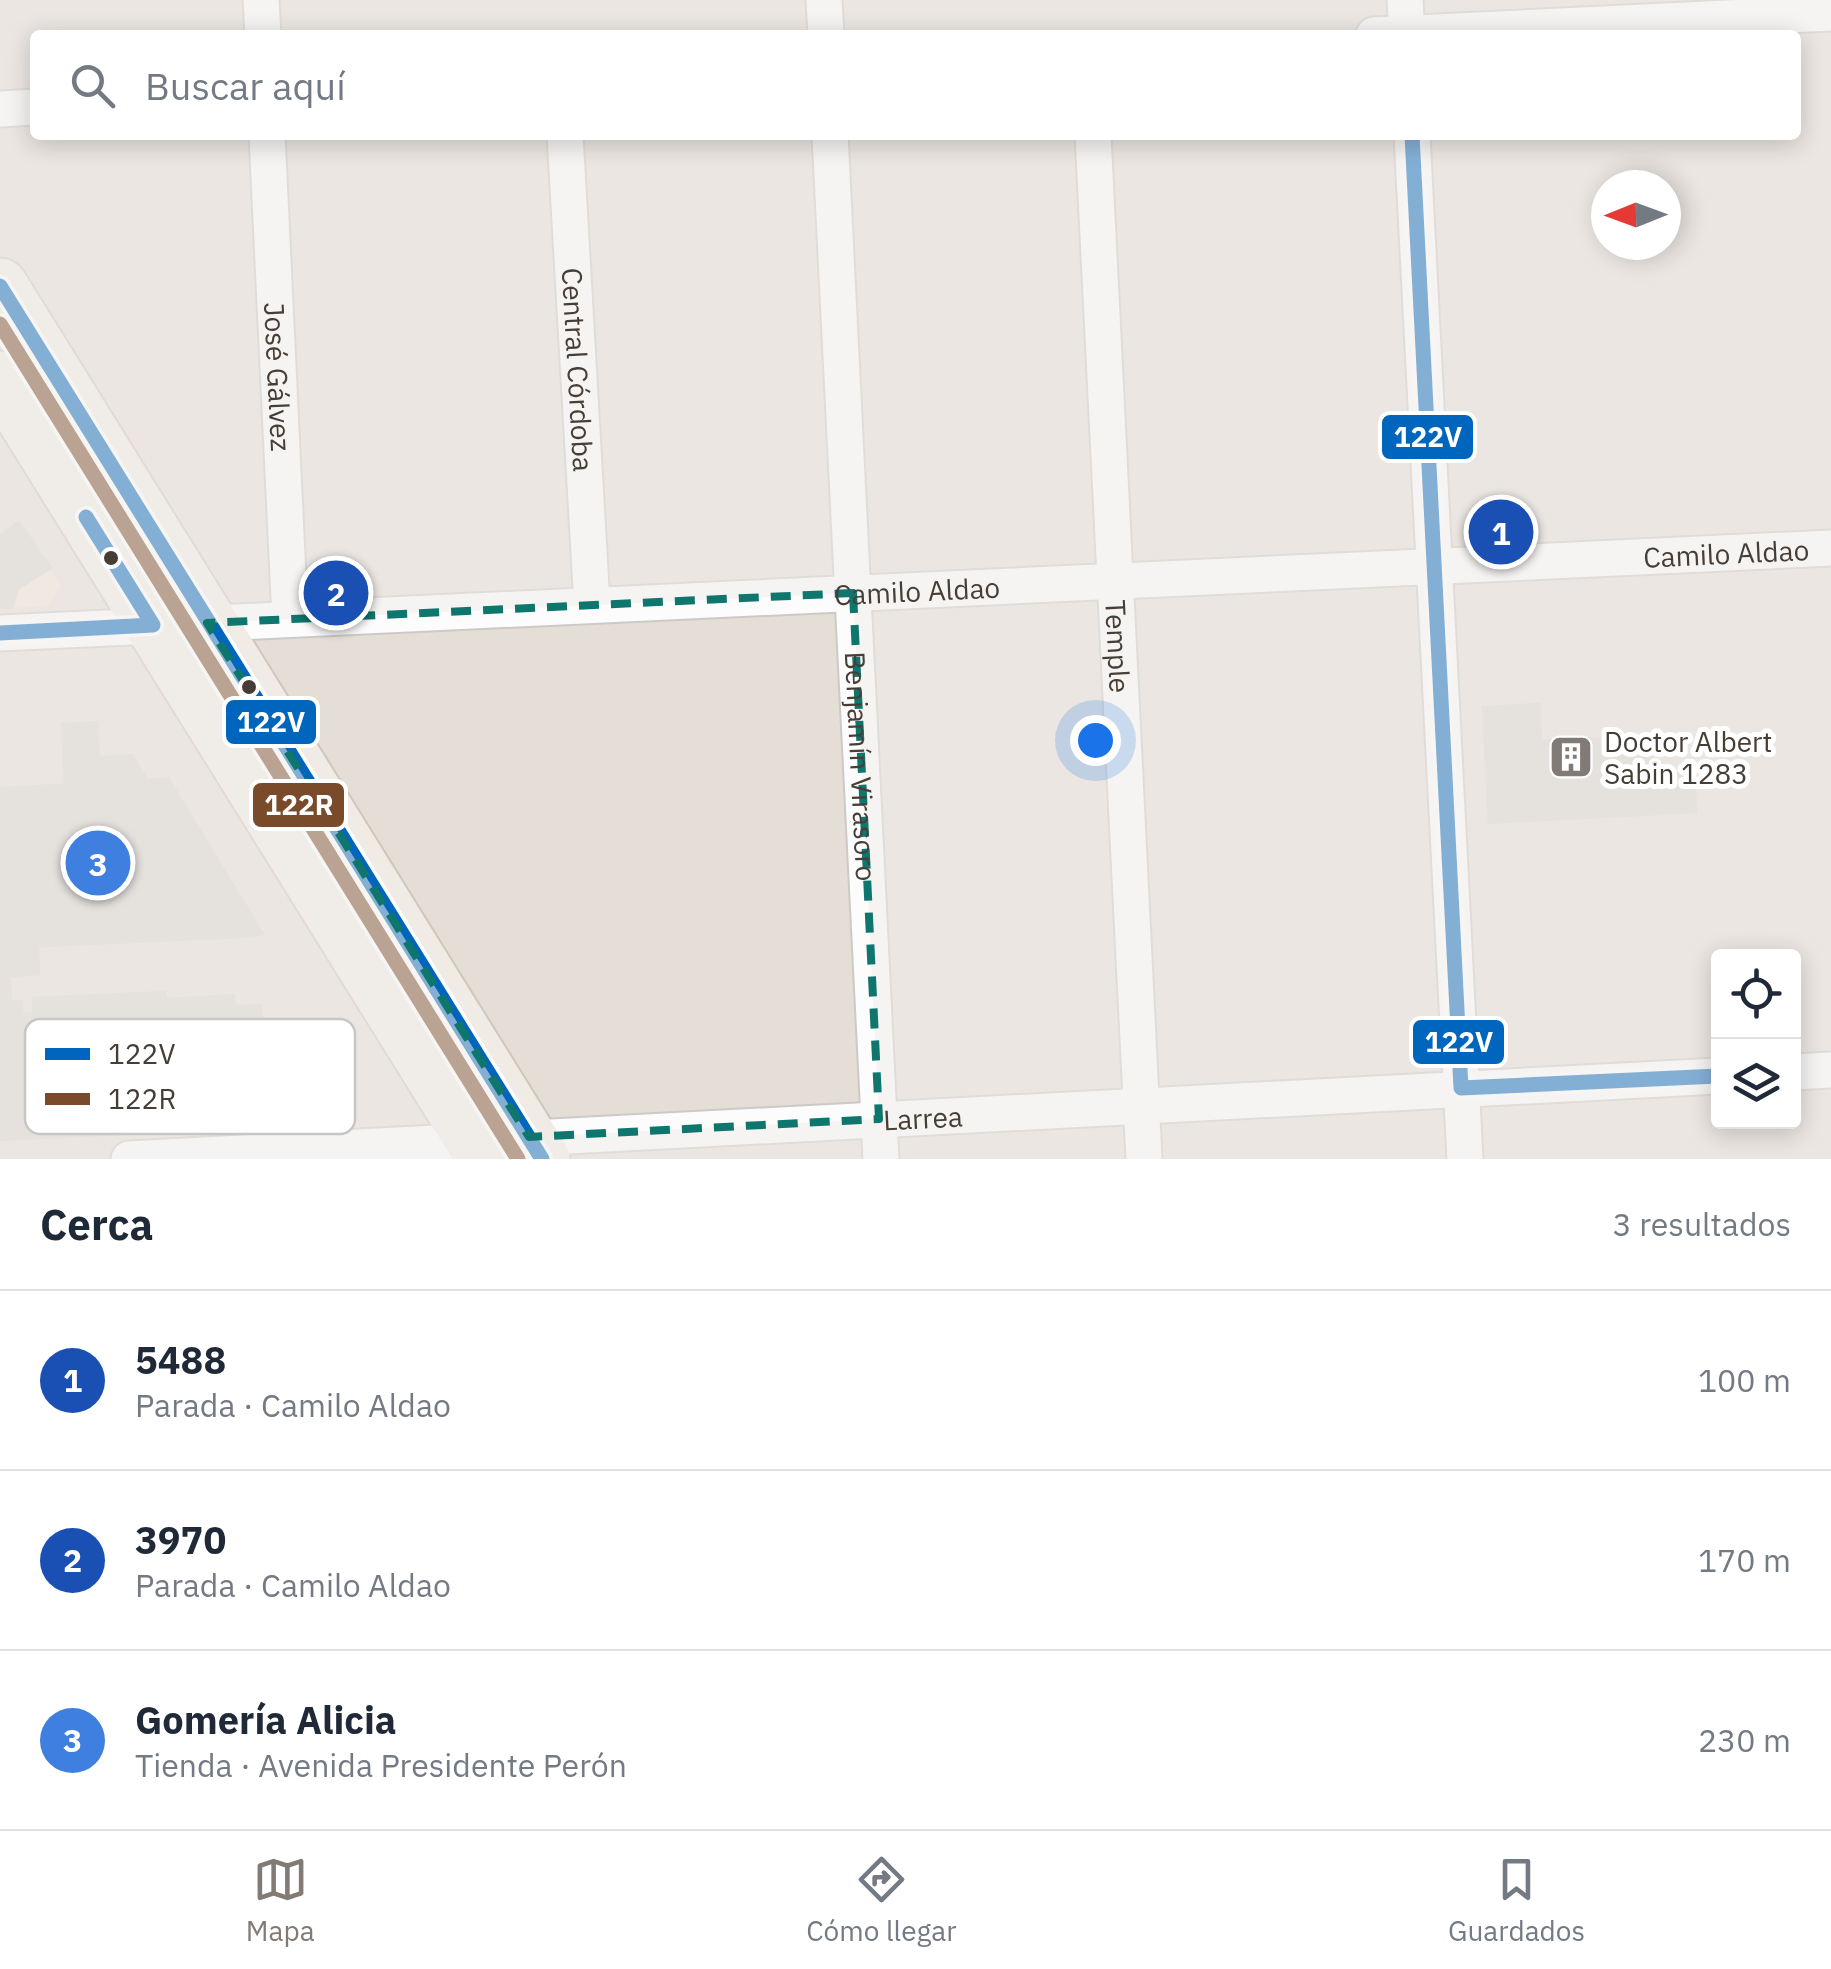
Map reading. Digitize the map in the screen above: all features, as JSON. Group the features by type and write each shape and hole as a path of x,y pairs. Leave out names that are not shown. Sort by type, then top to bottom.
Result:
{"main road":[{"path":"0,286 207,623 507,1149"},
{"path":"0,379 153,625 507,1149"}],"street":[{"path":"261,0 263,30"},
{"path":"824,0 826,30"},
{"path":"1398,26 1831,13"},
{"path":"0,108 30,107"},
{"name":"José Gálvez","path":"268,140 290,619"},
{"name":"Central Córdoba","path":"565,140 592,605"},
{"name":"Benjamín Virasoro","path":"830,140 882,1159"},
{"name":"Temple","path":"1094,140 1144,1159"},
{"path":"1412,140 1465,1159"},
{"name":"Camilo Aldao","path":"0,633 1831,548"},
{"path":"1801,1072 1831,1070"},
{"name":"Larrea","path":"129,1159 507,1149 880,1118 1711,1076"}],"highlighted area":[{"path":"853,593 879,1119 529,1137 207,623"}],"shaded area":[{"path":"0,0 1831,0 1831,1159 0,1159"},
{"path":"19,522 61,585 47,606 0,608 0,535"}],"building":[{"path":"19,522 51,568 18,589 12,608 0,608 0,535"},
{"name":"Doctor Albert Sabin 1283","path":"1540,704 1541,741 1655,736 1656,774 1694,772 1696,812 1489,823 1483,707"},
{"path":"97,722 99,757 132,755 147,780 65,785 62,724"},
{"path":"168,778 263,934 240,937 147,780"},
{"path":"147,780 240,937 0,948 0,788"},
{"path":"38,946 39,974 10,976 10,987 0,988 0,948"},
{"path":"10,987 11,1001 22,1001 22,1014 33,1013 33,998 165,992 166,999 234,995 235,1006 261,1005 262,1019 25,1019 25,1134 122,1134 0,1140 0,988"}],"transit line":[{"name":"122V","path":"1412,140 1461,1088 1711,1076"},
{"name":"122V","path":"0,286 542,1159"},
{"name":"122R","path":"0,324 518,1159"},
{"name":"122V","path":"0,633 153,625 86,517"}],"place":[{"name":"5488","path":"1501,532"},
{"name":"3970","path":"336,593"},
{"name":"Doctor Albert Sabin 1283","path":"1571,757"},
{"name":"Gomería Alicia","path":"98,863"}]}
